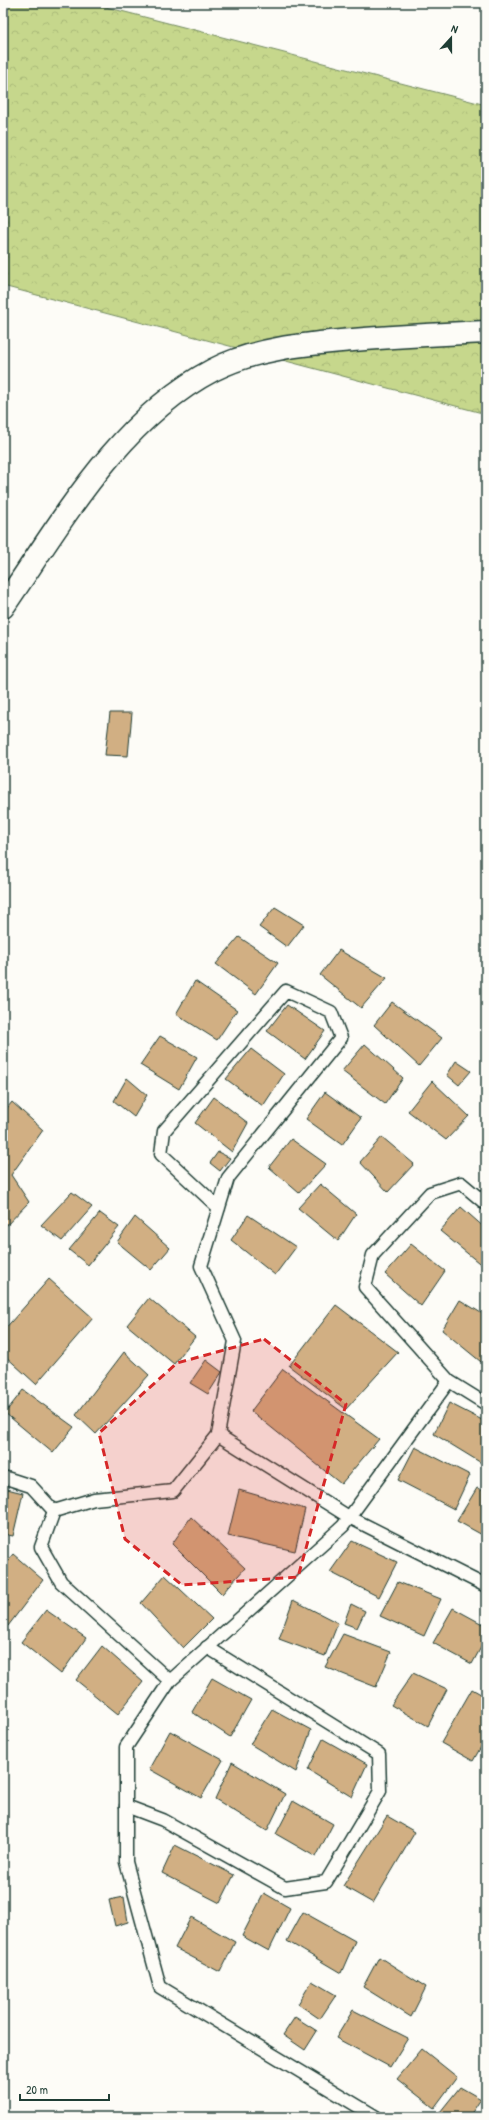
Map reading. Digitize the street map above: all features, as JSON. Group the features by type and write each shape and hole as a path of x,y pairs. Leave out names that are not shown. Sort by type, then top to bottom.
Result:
{"street":[{"path":"3,607 70,508 126,438 158,407 212,370 260,353 309,344 414,335 486,332"}],"lane":[{"path":"54,1511 94,1499 172,1491 218,1435 235,1341 201,1266 219,1208 228,1178 341,1038 331,1012 286,991 164,1131 161,1154 219,1208"},
{"path":"486,1204 461,1183 430,1193 373,1255 365,1287 449,1381 486,1404"},
{"path":"376,2117 160,1987 126,1862 126,1747 170,1681 343,1526 449,1381"},
{"path":"218,1435 349,1517 486,1586"},
{"path":"3,1477 31,1486 54,1511"},
{"path":"54,1511 42,1546 61,1582 170,1681"},
{"path":"126,1806 163,1820 285,1888 326,1882 380,1791 379,1754 208,1647"}],"highlighted area":[{"path":"264,1339 346,1404 298,1577 182,1585 125,1539 99,1433 177,1363"}],"green space":[{"path":"3,3 90,3 486,105 486,414 3,286"}],"building":[{"path":"110,713 132,713 128,756 105,755"},
{"path":"275,907 304,925 287,947 259,927"},
{"path":"239,937 278,963 256,994 216,964"},
{"path":"339,950 387,978 361,1008 320,975"},
{"path":"195,981 237,1010 217,1040 176,1014"},
{"path":"392,1002 442,1038 419,1066 374,1025"},
{"path":"287,1005 325,1031 305,1059 267,1031"},
{"path":"160,1036 197,1057 179,1089 140,1065"},
{"path":"365,1044 403,1078 385,1104 342,1071"},
{"path":"251,1049 284,1074 263,1106 226,1079"},
{"path":"456,1061 471,1071 459,1085 447,1075"},
{"path":"127,1078 147,1095 134,1117 114,1101"},
{"path":"432,1081 469,1116 446,1140 408,1111"},
{"path":"325,1092 361,1118 342,1145 306,1119"},
{"path":"214,1097 248,1123 232,1152 195,1123"},
{"path":"12,1102 43,1130 11,1175 29,1202 3,1229 3,1113"},
{"path":"382,1137 414,1164 388,1192 360,1162"},
{"path":"291,1139 326,1164 299,1193 269,1167"},
{"path":"218,1152 230,1158 220,1171 210,1163"},
{"path":"320,1184 356,1214 338,1241 298,1208"},
{"path":"72,1192 92,1207 62,1241 41,1225"},
{"path":"461,1207 486,1229 486,1263 484,1267 440,1231"},
{"path":"100,1213 119,1227 88,1265 69,1250"},
{"path":"248,1215 296,1247 275,1275 231,1240"},
{"path":"135,1217 170,1248 151,1270 117,1242"},
{"path":"411,1244 445,1271 421,1306 385,1274"},
{"path":"49,1279 93,1318 36,1384 3,1354 3,1331"},
{"path":"149,1298 195,1337 174,1364 127,1325"},
{"path":"460,1300 486,1316 486,1366 442,1330"},
{"path":"336,1305 398,1352 346,1409 289,1366"},
{"path":"124,1352 149,1375 96,1434 76,1415"},
{"path":"206,1360 222,1372 208,1394 190,1383"},
{"path":"283,1369 379,1439 341,1484 251,1411"},
{"path":"23,1390 74,1427 53,1453 5,1413"},
{"path":"449,1403 486,1422 486,1456 483,1464 434,1434"},
{"path":"415,1447 470,1475 454,1509 398,1480"},
{"path":"3,1488 23,1493 13,1536 3,1534"},
{"path":"477,1488 486,1492 486,1537 457,1521"},
{"path":"239,1490 305,1509 295,1551 228,1536"},
{"path":"191,1517 245,1568 222,1594 172,1544"},
{"path":"352,1541 397,1562 379,1597 330,1572"},
{"path":"13,1554 43,1580 8,1626 3,1622 3,1566"},
{"path":"165,1575 212,1619 183,1648 141,1603"},
{"path":"398,1582 441,1599 424,1636 380,1616"},
{"path":"293,1600 338,1623 325,1656 279,1639"},
{"path":"351,1604 365,1611 357,1628 344,1623"},
{"path":"453,1608 486,1626 486,1638 472,1664 433,1643"},
{"path":"46,1610 86,1638 61,1674 21,1642"},
{"path":"343,1634 391,1652 376,1687 325,1667"},
{"path":"102,1646 143,1682 118,1714 76,1680"},
{"path":"413,1673 447,1689 428,1726 391,1705"},
{"path":"212,1678 251,1700 230,1737 192,1712"},
{"path":"472,1689 486,1697 486,1738 473,1761 441,1743"},
{"path":"272,1709 311,1730 296,1772 250,1744"},
{"path":"170,1731 223,1760 201,1798 149,1769"},
{"path":"323,1739 367,1764 352,1797 308,1770"},
{"path":"232,1762 285,1794 267,1831 215,1799"},
{"path":"293,1801 333,1824 316,1857 276,1834"},
{"path":"387,1816 415,1832 373,1903 343,1886"},
{"path":"175,1845 234,1875 220,1903 162,1873"},
{"path":"264,1893 290,1908 269,1951 242,1936"},
{"path":"124,1897 128,1922 115,1926 109,1900"},
{"path":"303,1912 355,1941 341,1973 287,1941"},
{"path":"191,1917 235,1942 220,1972 175,1948"},
{"path":"379,1957 426,1987 411,2017 363,1987"},
{"path":"312,1981 336,1995 320,2019 298,2004"},
{"path":"353,2010 408,2038 390,2067 336,2038"},
{"path":"295,2017 317,2031 305,2050 283,2035"},
{"path":"422,2049 457,2077 434,2108 397,2079"},
{"path":"460,2087 481,2099 469,2117 436,2117"}]}
